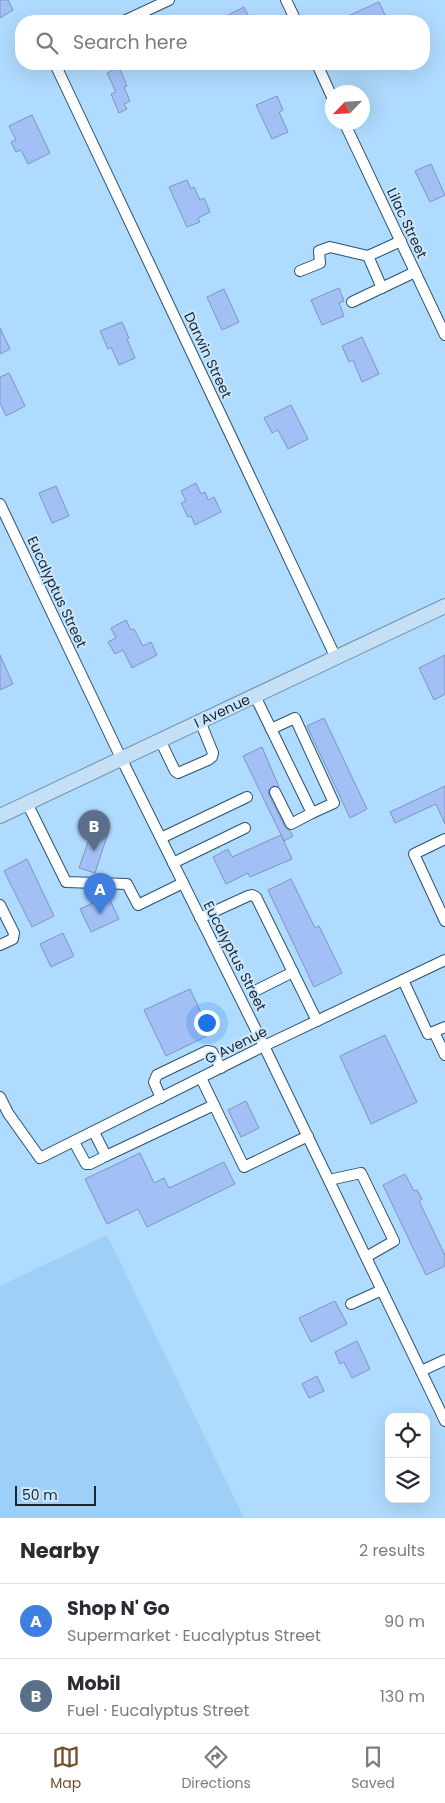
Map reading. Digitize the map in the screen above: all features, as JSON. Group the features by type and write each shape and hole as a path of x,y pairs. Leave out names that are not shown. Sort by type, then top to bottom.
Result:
{"main road":[{"name":"I Avenue","path":"0,816 445,606"}],"street":[{"path":"137,15 169,0"},
{"path":"286,0 293,15"},
{"name":"Darwin Street","path":"57,70 336,658"},
{"path":"319,70 326,85"},
{"name":"Lilac Street","path":"348,130 445,335"},
{"path":"300,270 320,263 319,251 330,247 368,256 401,241"},
{"path":"368,256 382,288"},
{"path":"352,302 415,272"},
{"name":"Eucalyptus Street","path":"0,504 121,758 308,1136 445,1421"},
{"path":"255,696 312,813"},
{"path":"271,729 295,718 334,803 291,824 275,792"},
{"path":"160,740 178,774 208,760 212,757 213,752 200,721"},
{"path":"161,838 247,797"},
{"path":"27,803 66,882 127,884 138,905 183,883"},
{"path":"174,863 245,828"},
{"path":"445,839 414,854 445,921"},
{"path":"200,918 248,896 256,897 317,1021"},
{"path":"0,905 14,933 13,939 0,945"},
{"name":"G Avenue","path":"0,1097 8,1113 40,1158 264,1046 445,960"},
{"path":"257,990 293,972"},
{"path":"403,980 428,1034 445,1027"},
{"path":"434,1032 445,1055"},
{"path":"161,1098 154,1082 157,1075 206,1051 212,1052 220,1068"},
{"path":"201,1078 244,1167 308,1136"},
{"path":"74,1142 86,1164 90,1164 214,1105"},
{"path":"94,1132 106,1156"},
{"path":"329,1180 361,1173 386,1224 394,1241 366,1257"},
{"path":"351,1304 382,1290"},
{"path":"421,1371 445,1360"}],"shaded area":[{"path":"107,1235 244,1518 0,1518 0,1286"}],"building":[{"path":"0,0 8,0 13,10 0,18"},
{"path":"379,2 385,15 350,15"},
{"path":"244,7 248,15 228,15"},
{"path":"113,70 120,70 127,86 124,87 130,101 124,104 127,109 119,113 111,94 116,92 107,73"},
{"path":"277,96 283,110 279,112 288,132 272,139 256,105"},
{"path":"32,115 50,153 28,164 21,150 16,152 11,142 16,140 9,126"},
{"path":"431,164 445,195 430,202 415,171"},
{"path":"187,180 191,189 194,187 200,200 204,198 210,212 198,218 200,222 187,227 169,187"},
{"path":"339,288 344,301 339,303 344,316 322,325 311,300"},
{"path":"224,289 239,322 222,330 207,297"},
{"path":"122,322 135,358 119,365 111,347 108,349 100,331"},
{"path":"0,328 10,349 0,354"},
{"path":"362,337 379,374 362,382 353,360 349,362 342,346"},
{"path":"9,373 25,406 6,416 0,403 0,377"},
{"path":"291,405 308,439 288,449 278,430 272,433 264,418"},
{"path":"196,483 201,494 205,492 208,500 214,497 221,512 195,525 191,516 188,517 181,503 186,501 181,491"},
{"path":"56,486 69,516 52,523 39,493"},
{"path":"126,620 131,630 134,629 143,646 151,642 157,655 132,668 123,650 115,654 108,642 116,638 111,628"},
{"path":"0,655 13,684 0,690"},
{"path":"445,655 445,694 434,700 419,668"},
{"path":"324,718 367,809 350,818 307,726"},
{"path":"262,747 279,787 272,786 268,791 269,795 285,827 293,836 284,841 243,756"},
{"path":"445,786 445,824 436,804 395,823 390,812"},
{"path":"93,828 108,833 95,873 79,868"},
{"path":"281,835 292,859 250,877 248,873 226,884 213,857 228,849 232,857"},
{"path":"27,859 54,916 32,927 4,871"},
{"path":"291,879 315,928 319,926 342,973 314,987 268,890"},
{"path":"108,896 119,919 91,932 80,909"},
{"path":"63,933 74,956 51,967 40,944"},
{"path":"190,989 211,1034 166,1056 144,1010"},
{"path":"385,1035 417,1102 371,1124 340,1056"},
{"path":"246,1101 259,1128 241,1137 228,1110"},
{"path":"140,1153 154,1183 164,1178 169,1188 224,1162 235,1184 147,1227 138,1209 107,1224 85,1179"},
{"path":"405,1174 414,1191 417,1190 422,1199 419,1201 445,1255 445,1266 426,1275 383,1185"},
{"path":"335,1301 347,1324 311,1342 299,1318"},
{"path":"357,1341 370,1369 352,1378 344,1362 340,1364 335,1352"},
{"path":"317,1376 324,1391 309,1398 302,1384"}],"place":[{"name":"Mobil","path":"94,851"},
{"name":"Shop N' Go","path":"100,914"}]}
